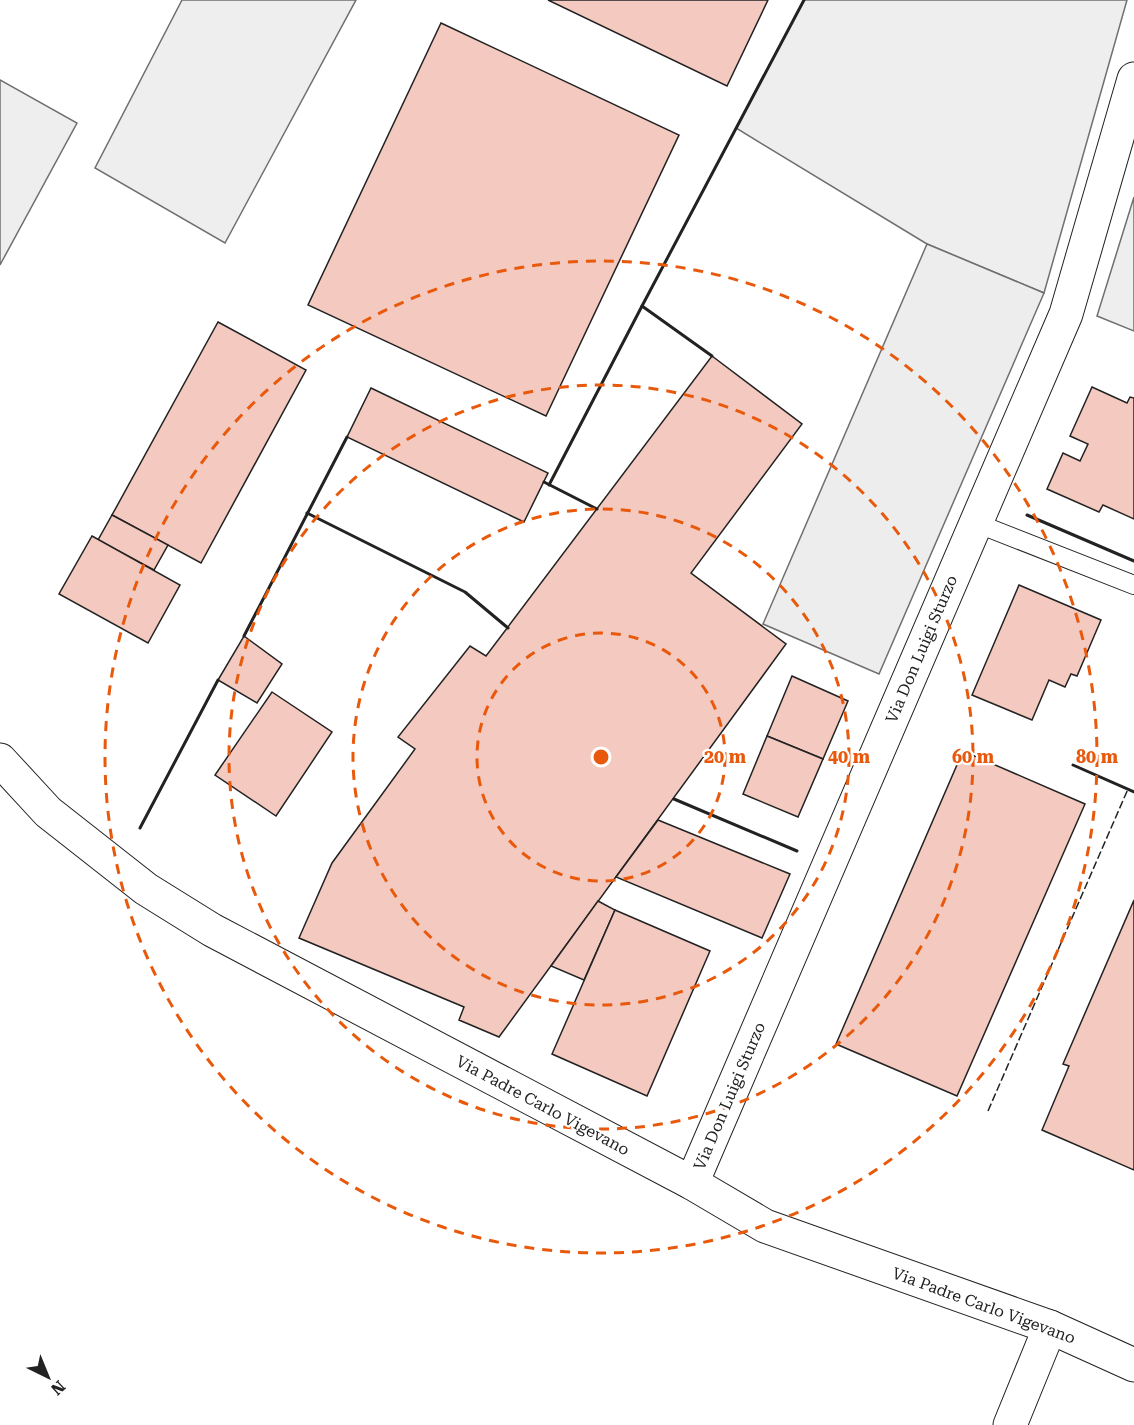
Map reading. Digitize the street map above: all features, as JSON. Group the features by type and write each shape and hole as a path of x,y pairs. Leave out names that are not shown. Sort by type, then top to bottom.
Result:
{"street":[{"name":"Via Don Luigi Sturzo","path":"692,1183 1066,314 1134,80"},
{"name":"Via Padre Carlo Vigevano","path":"0,760 48,812 146,889 212,930 692,1183 765,1226 1050,1327 1134,1365"},
{"path":"1010,1425 1050,1327"}],"lane":[{"path":"975,523 1134,585"}],"shaded area":[{"path":"182,0 356,0 225,243 95,168"},
{"path":"804,0 1127,0 1044,293 927,244 736,128"},
{"path":"0,80 77,123 0,265"},
{"path":"1134,197 1134,331 1097,316"},
{"path":"927,244 1044,293 879,674 763,624"}],"building":[{"path":"548,0 768,0 727,86"},
{"path":"441,23 679,135 546,416 308,305"},
{"path":"218,322 306,370 201,563 112,515"},
{"path":"712,356 802,424 691,573 786,644 499,1037 459,1020 464,1007 299,938 332,863 415,749 398,737 470,646 486,656"},
{"path":"1092,387 1127,403 1130,397 1134,398 1134,519 1103,505 1099,512 1047,489 1063,453 1080,461 1088,444 1070,436"},
{"path":"371,388 548,473 524,522 347,437"},
{"path":"112,515 168,545 154,570 98,540"},
{"path":"92,536 180,585 148,643 59,594"},
{"path":"1019,585 1101,620 1077,676 1071,674 1065,687 1049,680 1032,720 972,695"},
{"path":"244,636 282,664 257,703 218,680"},
{"path":"792,676 848,701 823,759 767,736"},
{"path":"272,692 332,732 276,816 215,775"},
{"path":"767,736 823,759 798,817 743,794"},
{"path":"963,751 1085,804 957,1096 836,1044"},
{"path":"658,820 790,874 762,938 616,877"},
{"path":"1134,900 1134,1170 1042,1130 1069,1066 1063,1064"},
{"path":"598,901 615,910 584,980 551,966"},
{"path":"615,910 710,951 647,1096 552,1054"}],"fence":[{"path":"988,1111 1128,789"}],"wall":[{"path":"642,306 804,0"},
{"path":"549,485 642,306 712,356"},
{"path":"244,636 347,437"},
{"path":"544,482 597,509"},
{"path":"307,513 465,592 508,628"},
{"path":"1027,515 1134,561"},
{"path":"140,828 218,680"},
{"path":"1073,765 1134,792"},
{"path":"674,799 797,851"}]}
